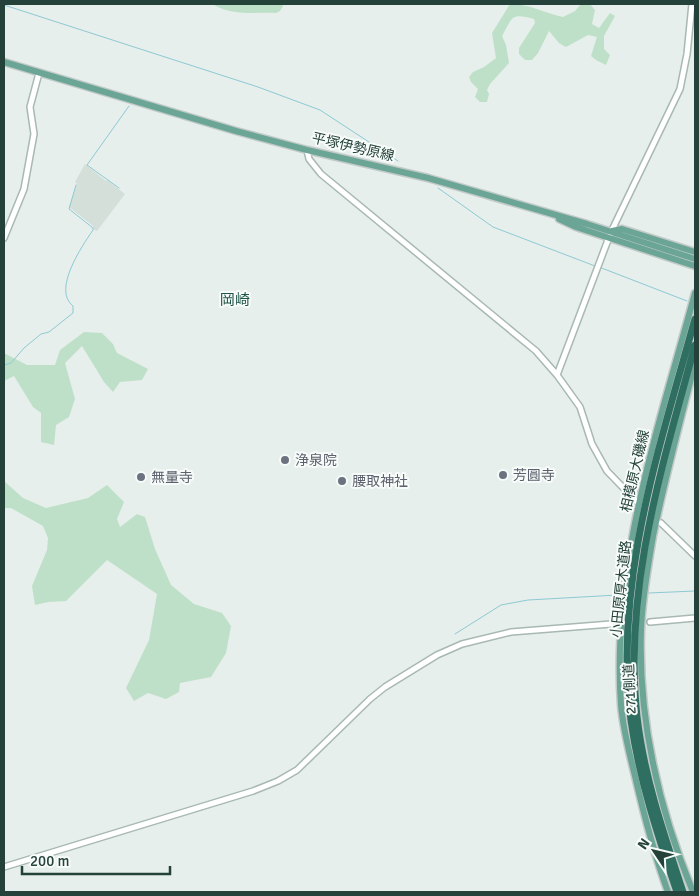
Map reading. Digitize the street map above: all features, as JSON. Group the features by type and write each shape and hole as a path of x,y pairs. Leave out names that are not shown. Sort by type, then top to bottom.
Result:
{"highway":[{"name":"小田原厚木道路","path":"677,892 654,820 636,748 631,720 628,680 628,632 630,597 642,518 695,319"},
{"name":"小田原厚木道路","path":"683,892 659,818 642,746 637,717 634,679 634,632 639,580 649,519 695,345"}],"main road":[{"name":"平塚伊勢原線","path":"4,62 153,107 307,150 428,178 545,212 576,227 610,235"},
{"path":"610,235 622,229 695,252"},
{"path":"610,235 695,259"},
{"path":"610,235 695,266"},
{"name":"相模原大磯線","path":"668,892 645,821 624,731 620,681 621,623 627,566 643,488 654,440 695,293"},
{"name":"271側道","path":"693,892 668,820 648,741 642,702 641,630 644,588 658,514 673,445 695,363"}],"street":[{"path":"556,375 610,235 680,88 687,54 692,4"},
{"path":"4,238 24,189 34,134 30,107 39,72"},
{"path":"307,150 308,159 321,174 536,351 580,408 592,444 607,471 636,501"},
{"path":"660,523 695,556"},
{"path":"650,622 695,618"},
{"path":"4,867 253,791 278,781 297,770 370,699 385,687 437,655 462,644 511,632 611,624"}],"shaded area":[{"path":"85,164 125,194 97,231 69,207 77,184 75,182"}],"green space":[{"path":"282,4 283,6 276,13 244,13 228,11 214,5"},
{"path":"510,4 531,7 563,17 575,11 581,4 590,4 595,10 592,24 599,28 610,13 615,16 604,36 604,49 610,55 606,65 591,56 597,37 588,35 566,47 559,43 549,31 538,53 532,60 525,60 519,54 519,48 535,23 534,19 517,16 511,20 502,36 506,45 509,63 490,84 487,90 489,94 487,102 480,102 475,97 478,89 469,77 473,72 496,58 492,33"},
{"path":"84,332 102,333 113,344 117,353 148,369 142,380 120,382 113,392 104,382 82,346 65,363 75,399 69,417 56,425 54,445 41,442 41,413 33,407 14,376 4,381 4,353 27,365 55,365 60,350"},
{"path":"4,481 23,498 46,508 88,498 107,485 124,502 117,519 120,527 137,514 145,517 155,549 171,585 194,604 222,613 231,626 226,653 211,677 180,683 179,692 166,699 148,693 134,701 126,688 149,640 157,594 107,560 66,601 35,605 32,586 47,550 48,538 43,526 11,508 4,508"}],"waterway":[{"path":"4,5 258,87 320,110 398,161"},
{"path":"119,188 87,165 129,106"},
{"path":"4,365 11,363 24,348 41,334 49,332 73,313 73,306 67,299 67,279 76,257 93,230 93,228 69,209 76,185"},
{"path":"438,188 493,227 595,266"},
{"path":"599,267 687,301"},
{"path":"649,593 695,591"},
{"path":"455,634 501,605 528,600 618,595"}],"place":[{"name":"浄泉院","path":"285,460"},
{"name":"芳圓寺","path":"503,475"},
{"name":"無量寺","path":"141,477"},
{"name":"腰取神社","path":"342,481"}],"district":[{"name":"岡崎","path":"235,300"}]}
